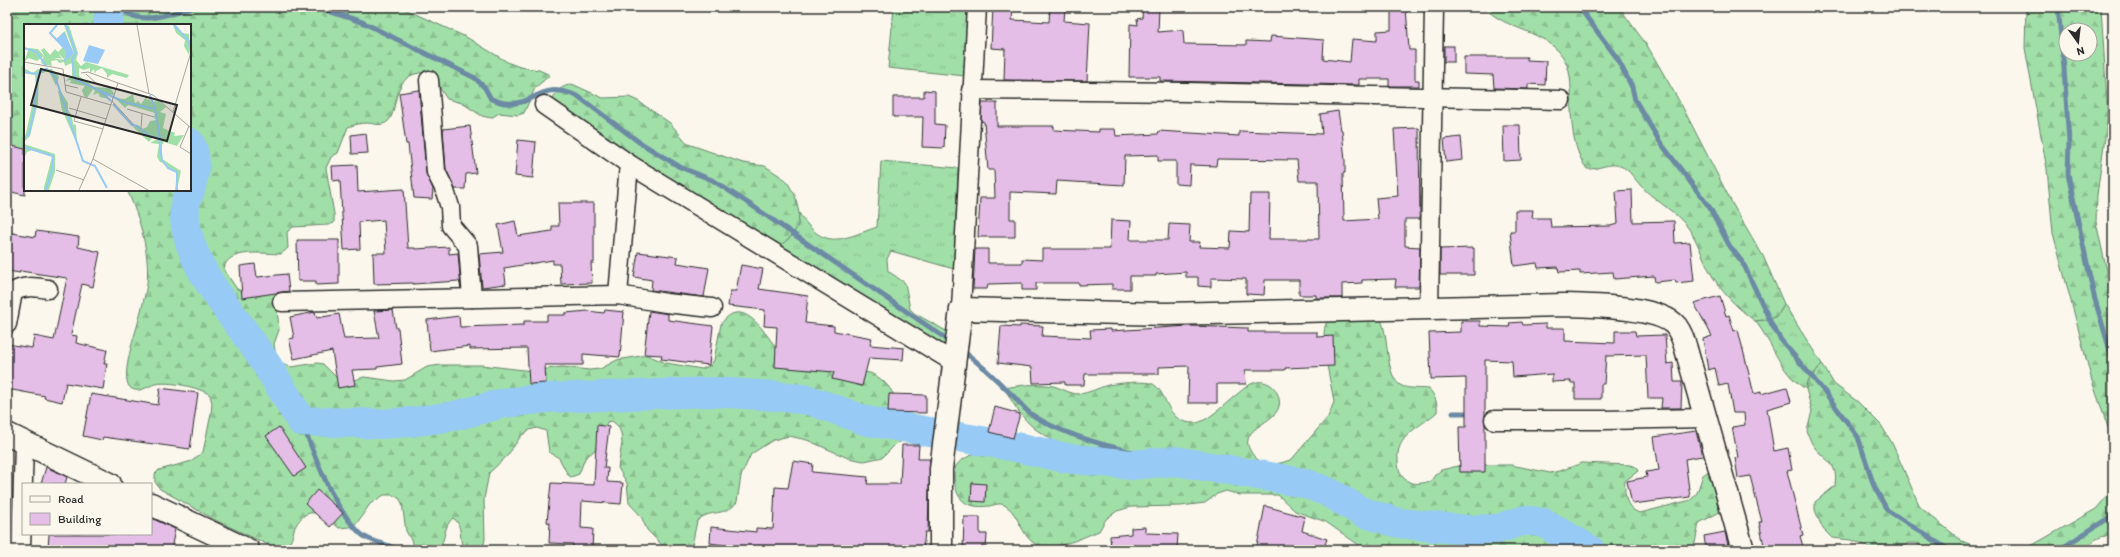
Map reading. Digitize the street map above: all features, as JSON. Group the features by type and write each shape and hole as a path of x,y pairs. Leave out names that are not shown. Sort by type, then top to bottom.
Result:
{"street":[{"path":"941,550 941,469 960,309 971,90 977,7"},
{"path":"1429,309 1434,97 1434,7"},
{"path":"429,80 436,172 444,188 450,207 451,226 468,246 472,298"},
{"path":"971,90 1561,100"},
{"path":"544,105 629,164 956,350"},
{"path":"618,295 629,164"},
{"path":"7,324 13,292 20,288 26,287 48,289"},
{"path":"282,302 618,295 666,303 712,308"},
{"path":"960,309 1166,314 1606,306 1650,313 1664,318 1675,326 1683,338 1743,550"},
{"path":"1494,420 1706,418"},
{"path":"21,550 15,438 108,483"},
{"path":"152,504 248,550"}],"green space":[{"path":"7,7 400,7 466,37 509,63 520,67 539,70 550,75 535,88 524,113 518,115 499,113 491,118 482,116 462,103 447,99 441,90 437,76 424,72 419,73 410,76 403,82 399,89 391,118 387,122 379,125 362,123 348,127 338,153 331,157 326,168 334,214 334,223 328,225 293,227 287,232 288,248 281,254 248,253 239,255 231,258 226,263 224,270 237,289 246,293 279,291 280,297 277,307 279,330 274,344 276,357 281,363 291,367 317,363 323,364 340,381 347,382 364,377 394,381 405,380 427,367 441,365 481,365 532,371 562,367 589,370 600,369 617,360 647,355 666,363 702,369 711,365 714,360 721,324 730,315 738,313 747,315 755,322 763,330 782,356 870,373 877,377 892,391 907,415 925,425 930,431 931,436 928,438 906,440 897,443 883,457 864,461 848,458 807,440 789,436 773,440 751,454 741,476 737,502 728,510 707,515 697,521 691,550 667,550 647,530 641,516 629,503 627,483 618,468 622,443 621,433 618,426 612,421 607,422 595,450 585,458 579,474 571,477 568,475 559,458 549,452 546,431 537,428 529,430 521,436 507,456 489,473 484,499 485,539 481,550 464,550 461,542 459,525 453,518 448,524 443,542 440,546 435,549 415,547 406,531 402,503 399,498 392,495 384,495 370,504 357,523 350,527 339,528 322,515 316,513 305,515 300,519 295,527 292,539 287,545 273,547 217,521 160,489 155,482 155,474 159,470 192,461 203,452 211,414 212,403 210,395 192,387 168,383 155,384 141,390 132,389 128,385 127,368 146,289 148,272 140,224 127,191 191,191 191,24 24,24 24,154 7,145"},
{"path":"894,7 969,7 965,76 888,68"},
{"path":"1484,7 1619,7 1648,47 1682,106 1733,205 1763,256 1784,304 1776,316 1770,319 1755,321 1741,310 1723,292 1713,278 1689,229 1673,213 1644,189 1627,170 1616,165 1587,169 1577,149 1573,134 1571,119 1570,76 1563,57 1546,41 1503,21"},
{"path":"2026,7 2101,7 2108,116 2097,195 2096,222 2105,263 2113,290 2113,442 2092,381 2053,233 2047,169 2025,48"},
{"path":"572,84 603,98 629,97 638,101 670,123 688,144 743,163 765,166 786,180 795,195 799,213 798,225 792,236 776,249 705,209 555,104 553,98 557,92 562,87"},
{"path":"881,161 958,168 954,269 891,251 887,259 888,271 905,283 910,309 914,313 948,332 949,336 943,351 776,249 794,230 799,213 808,225 825,238 834,239 853,236 877,227"},
{"path":"1784,304 1822,364 1807,382 1806,389 1789,375 1783,367 1762,330 1755,321 1773,318 1779,313"},
{"path":"1335,317 1381,320 1384,327 1390,366 1397,382 1405,387 1429,389 1436,400 1437,412 1410,432 1401,444 1398,452 1399,470 1405,479 1412,483 1431,481 1441,470 1463,465 1511,465 1550,473 1582,463 1630,465 1636,467 1638,471 1625,481 1627,501 1635,511 1640,513 1691,500 1697,493 1703,475 1709,471 1718,472 1725,507 1718,513 1699,523 1695,543 1688,550 1366,550 1326,522 1295,511 1278,495 1240,495 1226,491 1217,494 1205,503 1181,506 1131,507 1117,511 1106,519 1099,531 1063,545 1048,547 1035,544 1026,534 1011,510 1006,506 1000,504 981,507 974,506 963,501 959,496 955,484 954,471 958,463 972,455 994,449 1030,456 1049,455 1056,452 1057,444 1034,428 1025,419 1005,388 1023,385 1053,386 1079,394 1090,392 1108,385 1146,382 1156,386 1177,418 1185,422 1195,423 1201,422 1208,418 1251,384 1264,382 1273,387 1278,395 1280,403 1278,410 1274,415 1251,433 1248,439 1249,449 1253,456 1258,460 1268,464 1280,463 1292,459 1328,417 1334,402 1326,361 1324,337 1327,322"},
{"path":"1822,364 1834,384 1858,402 1881,425 1892,443 1920,507 1962,541 1984,550 1926,550 1916,543 1908,543 1899,550 1871,550 1865,545 1851,540 1832,538 1823,529 1815,510 1815,502 1835,486 1836,478 1831,464 1810,440 1807,431 1812,411 1806,389 1807,382"},
{"path":"2113,489 2113,536 2105,536 2096,539 2088,547 2088,550 2024,550 2096,509"}],"building":[{"path":"993,7 1013,7 1012,20 1049,22 1050,8 1065,9 1064,21 1090,23 1087,81 1004,80 1005,49 991,48"},
{"path":"1143,7 1159,7 1158,32 1183,30 1184,44 1246,45 1246,41 1270,42 1271,36 1324,40 1323,59 1350,62 1352,39 1377,41 1377,31 1391,30 1391,7 1406,7 1409,50 1415,50 1415,80 1419,80 1419,86 1389,86 1389,79 1359,79 1359,85 1160,81 1160,77 1129,77 1130,24 1138,25 1137,19 1142,18"},
{"path":"1444,46 1454,46 1454,62 1444,62"},
{"path":"1464,57 1527,57 1527,60 1546,61 1545,85 1528,84 1528,89 1494,88 1493,75 1464,74"},
{"path":"419,90 426,173 433,189 432,199 414,198 408,144 406,144 399,93"},
{"path":"924,90 935,91 935,124 945,125 944,148 922,147 923,117 893,117 893,97 924,97"},
{"path":"982,103 997,103 997,126 1054,126 1054,130 1099,132 1099,129 1115,129 1116,136 1158,134 1159,131 1239,136 1239,131 1322,134 1320,114 1338,111 1342,130 1345,161 1345,173 1343,173 1344,221 1378,219 1376,198 1398,196 1394,129 1419,128 1420,219 1405,219 1405,246 1420,247 1419,287 1395,287 1396,279 1362,280 1362,283 1342,284 1342,298 1316,298 1316,295 1299,295 1299,280 1265,280 1264,295 1246,294 1246,279 1211,278 1211,287 1198,286 1198,277 1186,277 1186,272 1156,274 1156,276 1130,276 1130,289 1112,289 1112,284 1079,285 1079,283 1036,283 1036,290 1022,290 1022,283 988,284 987,289 973,289 975,249 988,249 988,263 1022,263 1022,259 1042,260 1042,249 1110,249 1111,220 1131,221 1130,240 1168,240 1169,224 1190,225 1189,242 1200,242 1199,247 1230,248 1231,231 1249,232 1250,194 1270,194 1269,239 1319,239 1318,181 1299,181 1297,160 1217,159 1216,166 1190,165 1189,185 1176,184 1176,161 1158,161 1158,155 1125,156 1124,185 1057,181 1056,194 1010,192 1010,219 1015,219 1015,237 978,237 980,198 995,198 994,170 988,170 984,122 981,121"},
{"path":"1503,125 1520,125 1521,160 1504,161"},
{"path":"470,126 476,173 466,174 465,189 455,189 446,169 443,129"},
{"path":"366,133 368,153 352,154 351,135"},
{"path":"1461,137 1463,160 1446,162 1444,139"},
{"path":"518,140 536,142 533,178 515,176"},
{"path":"12,146 24,149 25,195 7,191 7,148 11,148"},
{"path":"357,165 358,192 404,189 408,248 449,247 449,254 458,253 461,288 459,281 413,284 374,284 373,253 386,253 384,220 359,222 360,249 344,250 340,180 333,181 332,166"},
{"path":"1632,190 1633,222 1674,221 1675,243 1690,242 1694,281 1676,283 1675,280 1655,282 1654,276 1614,279 1613,272 1580,274 1580,271 1559,272 1558,267 1538,268 1537,263 1514,266 1510,231 1515,231 1515,210 1533,210 1532,218 1550,218 1551,227 1610,226 1618,224 1616,191"},
{"path":"558,203 594,203 594,263 591,263 592,283 561,284 560,264 553,264 553,260 504,268 506,284 482,287 479,254 503,252 498,225 515,221 518,236 552,231 552,226 559,226"},
{"path":"36,231 79,237 78,247 100,252 93,287 82,284 71,335 77,336 76,343 107,350 104,364 107,364 103,389 66,383 62,402 44,398 45,396 7,389 7,344 32,348 34,336 54,340 67,278 20,271 20,273 7,271 7,232 35,237"},
{"path":"297,240 339,240 339,284 316,285 316,281 298,281"},
{"path":"1474,248 1474,275 1440,275 1440,249"},
{"path":"638,252 678,257 677,263 709,268 704,297 651,290 652,280 634,277"},
{"path":"255,264 257,277 287,274 289,291 242,298 240,266"},
{"path":"741,265 763,269 759,289 808,296 805,323 834,326 834,331 872,338 870,345 904,348 903,360 869,358 862,386 832,379 834,372 775,367 777,327 764,326 765,310 728,306 730,291 736,291"},
{"path":"1720,296 1726,316 1729,315 1734,331 1738,330 1754,394 1761,392 1761,394 1787,387 1791,402 1767,409 1774,451 1788,448 1792,470 1787,471 1803,535 1800,536 1804,550 1765,550 1759,522 1762,522 1750,476 1738,478 1735,458 1738,457 1732,427 1745,425 1744,413 1733,413 1728,384 1719,386 1715,368 1708,370 1703,339 1712,336 1694,303"},
{"path":"393,310 396,328 398,328 402,364 377,367 377,369 352,370 355,385 338,388 332,351 294,359 289,339 294,338 290,317 315,312 317,318 339,314 344,339 379,338 374,311"},
{"path":"605,310 624,312 620,357 583,354 583,365 545,365 546,383 529,384 527,348 470,349 470,346 430,351 427,320 459,316 460,327 524,325 524,321 547,321 547,315 565,315 565,313 588,311 604,313"},
{"path":"649,311 668,314 668,320 713,326 709,365 661,359 662,355 644,354"},
{"path":"1461,321 1480,321 1480,326 1510,327 1509,323 1522,322 1523,325 1546,324 1546,328 1565,328 1565,341 1615,343 1615,331 1635,331 1636,336 1665,335 1667,364 1673,363 1674,382 1682,382 1681,408 1661,408 1662,398 1648,398 1646,355 1606,356 1604,384 1601,384 1601,399 1575,399 1575,383 1570,383 1571,381 1552,382 1552,374 1513,377 1512,361 1485,360 1485,472 1460,472 1459,427 1466,427 1466,378 1431,379 1429,333 1461,332"},
{"path":"1020,325 1043,326 1042,336 1091,338 1090,330 1111,329 1111,331 1189,326 1248,328 1248,332 1317,332 1317,337 1333,336 1334,366 1285,368 1285,370 1245,370 1246,384 1217,384 1217,403 1188,403 1189,366 1159,367 1159,374 1085,374 1084,385 1065,385 1065,382 1033,383 1032,367 998,363 1001,326 1020,327"},
{"path":"160,388 198,393 190,449 103,437 102,440 83,436 91,394 158,405"},
{"path":"889,394 926,395 926,413 888,412"},
{"path":"995,407 1020,414 1013,438 989,432"},
{"path":"597,425 609,427 604,468 608,468 607,482 623,483 621,504 582,501 581,528 593,529 592,550 572,550 573,544 549,543 550,523 547,522 551,483 594,485"},
{"path":"279,427 306,468 294,476 266,436"},
{"path":"1696,431 1702,456 1685,459 1690,497 1632,504 1627,481 1647,477 1646,472 1659,470 1654,437"},
{"path":"902,445 919,445 918,459 930,459 928,532 925,532 923,550 875,550 842,547 842,550 755,550 710,543 711,527 756,532 756,528 773,529 775,487 788,488 793,461 813,464 812,472 868,477 867,484 900,484"},
{"path":"46,467 67,477 65,483 41,483"},
{"path":"972,483 986,484 985,502 971,501"},
{"path":"317,490 343,513 330,527 305,504"},
{"path":"1265,506 1305,517 1302,531 1327,539 1323,550 1277,550 1257,546"},
{"path":"964,517 980,517 980,534 987,534 986,550 963,550"},
{"path":"152,518 175,529 171,550 48,548 49,535 152,535"},
{"path":"1145,527 1145,533 1178,534 1177,550 1111,550 1110,536 1131,534 1131,528"},
{"path":"1725,532 1729,550 1706,550 1704,536"}],"waterway":[{"path":"108,24 110,7"},
{"path":"120,7 136,17 145,18 164,16 192,7"},
{"path":"316,7 362,22 475,78 485,88 491,99 504,103 516,103 539,94 555,90 579,97 639,142 680,167 712,180 951,342"},
{"path":"1579,7 1617,58 1632,87 1635,100 1660,142 1710,208 1729,245 1743,263 1772,325 1781,340 1824,391 1858,437 1874,486 1887,510 1949,550"},
{"path":"2058,7 2069,142 2068,174 2094,296 2113,361"},
{"path":"191,145 195,161 191,186"},
{"path":"190,191 185,205 186,225 190,244 198,262 208,281 266,364 301,421 381,424 411,422 454,416 504,403 547,398 714,392 775,396 809,400 867,421 1016,447 1066,458 1131,465 1175,461 1304,483 1328,492 1362,512 1399,523 1466,530 1497,529 1525,520 1544,523 1590,550"},
{"path":"962,350 1013,395 1028,412 1046,423 1063,431 1100,444 1175,461"},
{"path":"1453,413 1472,413"},
{"path":"301,421 333,496 350,523 361,534 370,540 393,547 397,550"},
{"path":"2059,550 2113,515"}]}
